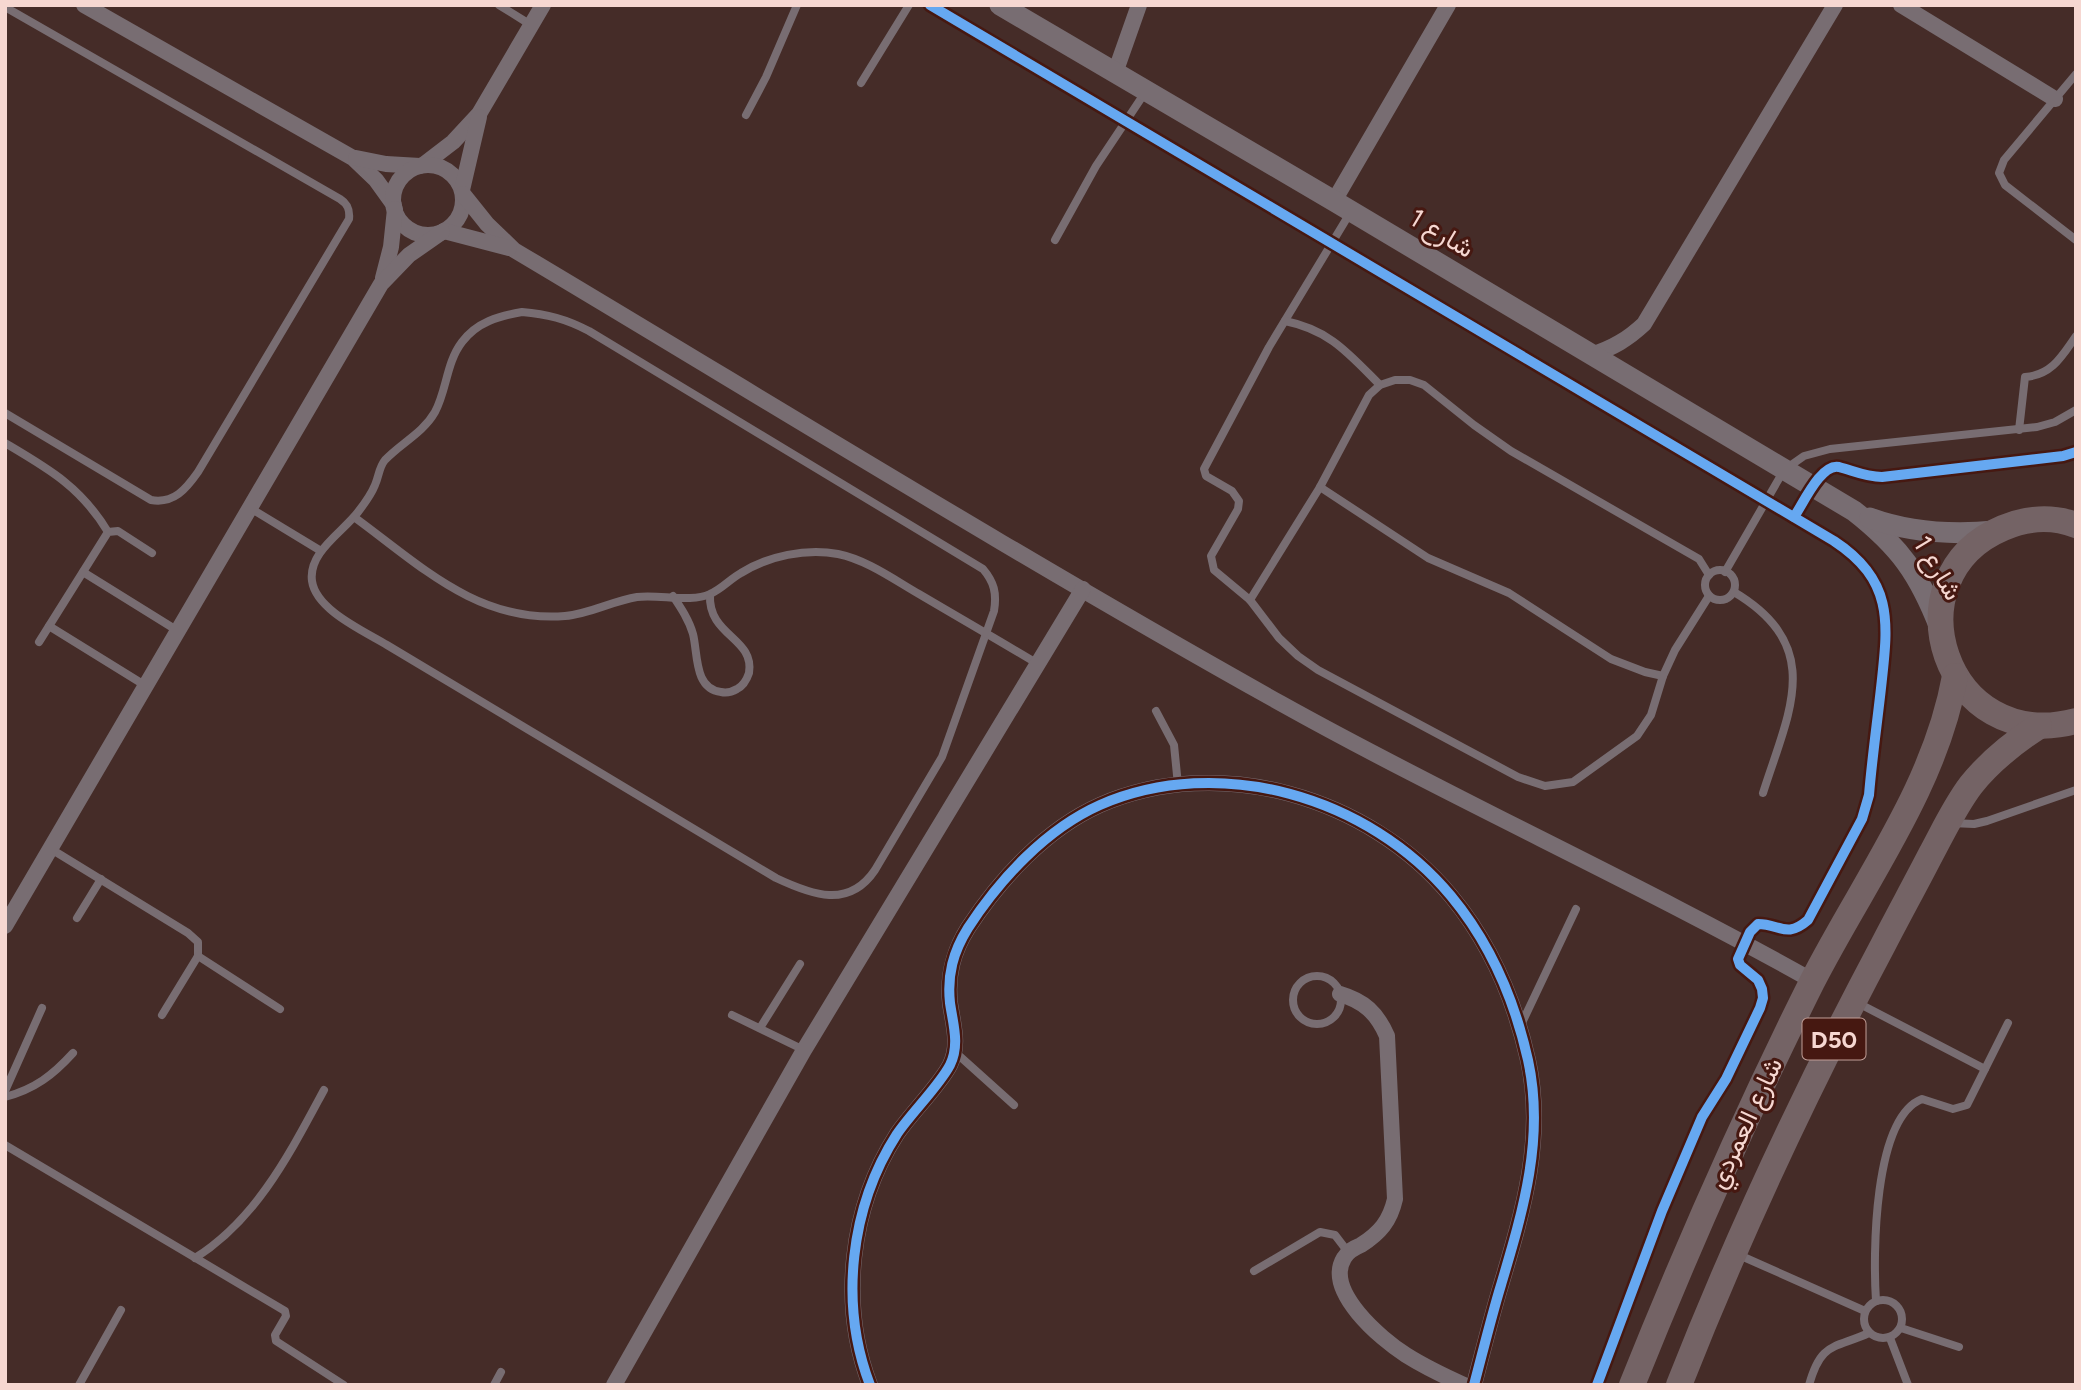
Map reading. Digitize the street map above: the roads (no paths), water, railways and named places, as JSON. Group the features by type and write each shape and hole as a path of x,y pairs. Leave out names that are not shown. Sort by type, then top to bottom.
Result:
{"main road":[{"path":"2076,504 2046,519 2011,524 1995,531 1971,548 1953,571 1942,599 1940,628 1947,661 1955,676 1970,696 1991,711 2014,721 2039,726 2076,721"},
{"path":"2046,519 2076,525"},
{"name":"شارع العمردي","path":"1632,1385 1677,1273 1728,1158 1813,981 1927,771 1945,725 1955,676"},
{"name":"شارع العمردي","path":"1679,1385 1733,1253 1791,1125 1948,822 1986,768 2002,752 2039,726"}],"street":[{"path":"84,5 354,158 376,180 398,218 413,231 432,234 443,231 514,250"},
{"path":"381,284 391,247 395,188 399,181 412,169 421,166 453,142 480,114 543,5"},
{"name":"شارع 1","path":"1000,5 1854,511 1883,534 1908,562 1927,594 1940,628"},
{"path":"1115,73 1139,5"},
{"path":"1343,206 1448,5"},
{"path":"1591,355 1611,349 1629,338 1644,324 1835,5"},
{"path":"1900,5 2055,99"},
{"path":"5,926 381,284 409,255 457,220 480,114"},
{"path":"354,158 386,164 442,168 451,173 487,224 514,250 1083,589 1371,753 1733,936 1813,981"},
{"name":"شارع 1","path":"1854,511 1888,524 1923,532 1959,534 1995,531"},
{"path":"614,1385 804,1050 1083,589"},
{"path":"870,1385 861,1362 853,1316 852,1269 860,1223 880,1165 895,1138 947,1071 955,1052 950,972 956,948 1001,884 1061,827 1098,806 1137,792 1178,785 1222,783 1265,788 1307,799 1348,815 1386,837 1451,895 1476,930 1497,969 1528,1061 1533,1094 1533,1161 1527,1194 1474,1385"},
{"path":"1340,994 1356,999 1369,1008 1380,1021 1387,1036 1395,1199 1392,1213 1384,1226 1374,1237 1348,1252 1342,1260 1339,1279 1342,1289 1365,1320 1403,1353 1425,1367 1464,1385"}],"lane":[{"path":"499,5 531,25"},
{"path":"746,115 766,77 797,5"},
{"path":"861,83 909,5"},
{"path":"5,7 340,199 350,213 349,219 198,472 177,496 160,502 151,500 5,413"},
{"path":"2076,74 2004,160 1999,173 2005,185 2076,240"},
{"path":"1055,240 1105,150 1146,91"},
{"path":"1343,206 1285,321 1203,471 1236,494 1240,501 1211,556 1214,570 1250,600 1279,638 1318,670 1518,777 1545,786 1573,782 1637,736 1651,715 1663,676 1675,650 1709,596"},
{"path":"522,312 546,314 568,320 589,331 983,569 995,588 996,600 987,634 942,757 867,882 842,895 828,895 810,892 776,878 324,606 315,594 312,579 314,564 321,551 354,517 372,492 385,461 424,428 434,414 451,361 462,342 479,326 499,316 522,312"},
{"path":"1285,321 1324,333 1380,385"},
{"path":"2019,430 2025,377 2045,373 2053,367 2076,336"},
{"path":"1250,600 1320,487 1369,395 1380,385 1402,380 1424,385 1510,451 1699,559 1710,575"},
{"path":"1725,572 1784,470 1804,456 1830,449 2037,427 2055,422 2076,410"},
{"path":"5,443 62,478 80,493 108,532"},
{"path":"1320,487 1428,558 1509,593 1611,659 1663,676"},
{"path":"250,508 321,551"},
{"path":"354,517 445,584 473,601 503,612 535,617 567,616 638,597 695,598 710,594 742,571 787,555 812,551 837,554 870,566 1038,664"},
{"path":"108,532 118,531 152,553"},
{"path":"39,642 108,532"},
{"path":"83,572 178,631"},
{"path":"1714,572 1725,572 1734,580 1734,592 1725,600 1714,599 1709,596 1705,585 1714,572"},
{"path":"1734,592 1769,617 1782,635 1791,655 1794,673 1791,709 1763,793"},
{"path":"673,596 693,634 700,674 705,684 713,691 735,691 744,684 749,674 749,663 738,643 715,621 711,613 710,594"},
{"path":"49,626 146,686"},
{"path":"1156,710 1174,745 1178,785"},
{"path":"1948,822 1961,824 1987,821 2076,790"},
{"path":"51,849 194,936 198,942 198,956 162,1014"},
{"path":"77,918 101,879"},
{"path":"1519,1028 1576,909"},
{"path":"198,956 280,1009"},
{"path":"760,1028 800,964"},
{"path":"1312,976 1326,978 1340,994 1336,1014 1325,1022 1318,1024 1304,1020 1294,1009 1295,989 1312,976"},
{"path":"1853,1001 1985,1069"},
{"path":"5,1094 42,1008"},
{"path":"732,1015 804,1050"},
{"path":"1876,1301 1874,1255 1877,1210 1884,1166 1897,1127 1911,1106 1922,1099 1953,1109 1967,1105 2008,1023"},
{"path":"955,1052 1014,1105"},
{"path":"5,1094 38,1085 53,1075 73,1054"},
{"path":"195,1258 226,1237 252,1209 294,1144 324,1090"},
{"path":"5,1145 285,1311 286,1316 275,1335 276,1341 344,1385"},
{"path":"1255,1271 1320,1232 1335,1234 1348,1252"},
{"path":"1733,1253 1865,1311"},
{"path":"1876,1301 1892,1301 1902,1312 1901,1328 1890,1338 1875,1337 1869,1333 1863,1318 1865,1311 1876,1301"},
{"path":"79,1385 121,1310"},
{"path":"1901,1328 1959,1348"},
{"path":"1809,1385 1814,1367 1825,1350 1869,1333"},
{"path":"1890,1338 1908,1385"},
{"path":"494,1385 501,1373"}]}
